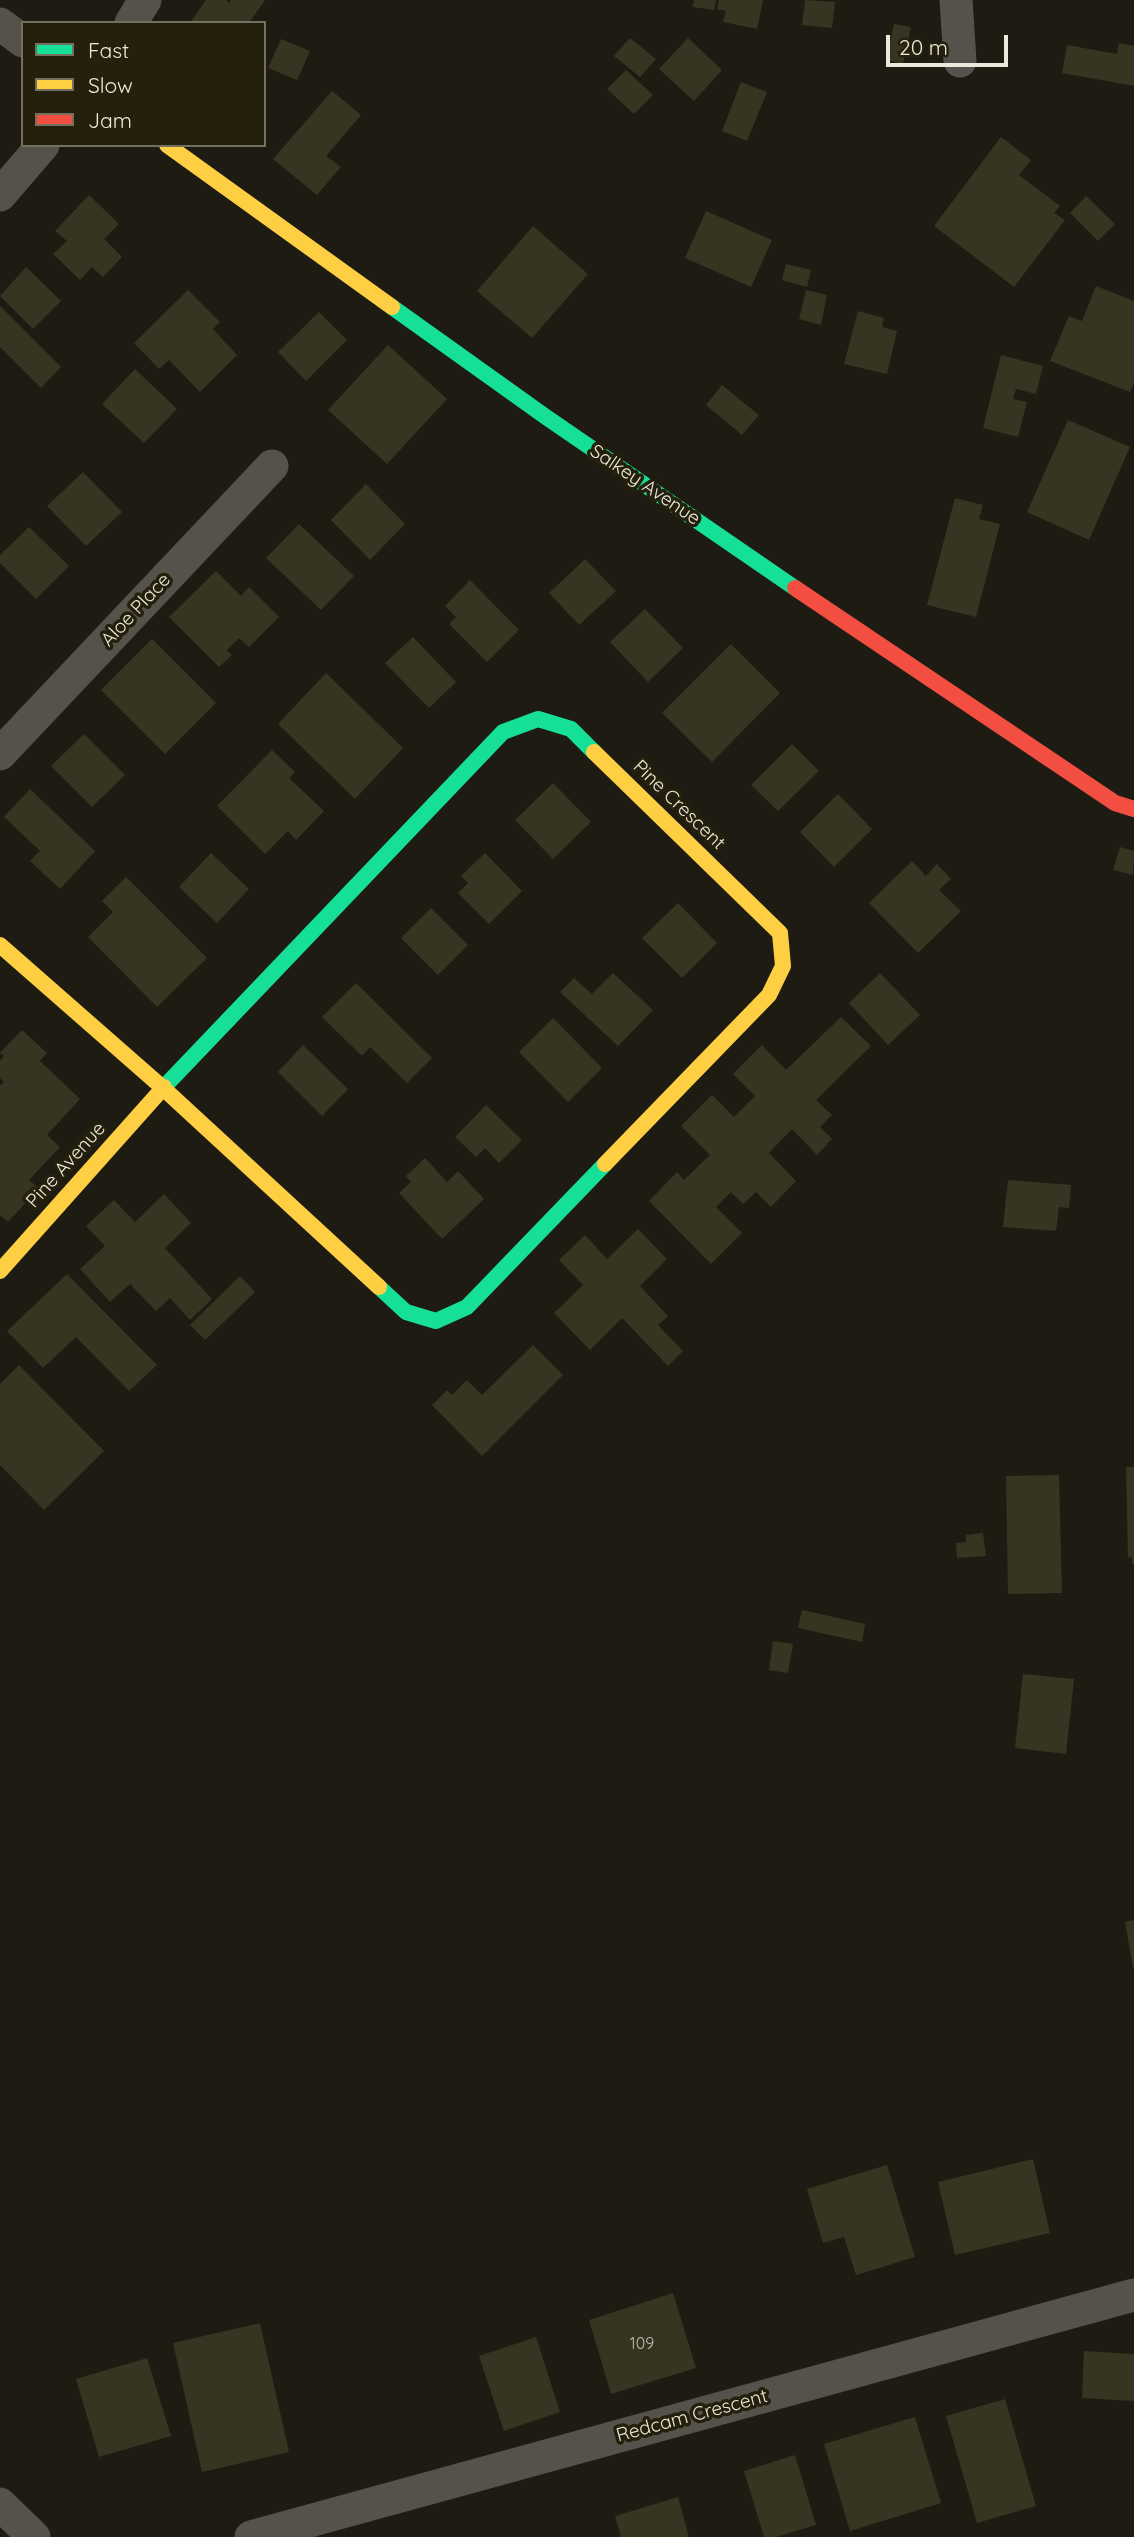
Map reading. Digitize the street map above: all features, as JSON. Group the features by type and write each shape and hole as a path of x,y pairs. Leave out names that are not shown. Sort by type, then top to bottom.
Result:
{"street":[{"path":"132,21 145,0"},
{"path":"957,0 960,61"},
{"path":"0,24 21,40"},
{"path":"0,195 41,147"},
{"name":"Salkey Avenue","path":"170,147 546,417 740,551 1115,803 1134,809"},
{"name":"Aloe Place","path":"0,754 272,466"},
{"name":"Pine Crescent","path":"538,719 571,729 780,933 783,966 769,995 467,1307 436,1321 406,1312 163,1088 503,732 538,719"},
{"path":"0,945 163,1088"},
{"name":"Pine Avenue","path":"0,1271 163,1088"},
{"name":"Redcam Crescent","path":"251,2537 1134,2295"},
{"path":"0,2504 34,2537"}],"building":[{"path":"206,0 226,0 229,3 231,0 265,0 250,21 191,21"},
{"path":"694,0 716,0 714,10 693,7"},
{"path":"719,0 763,0 757,29 723,22 726,11 717,9"},
{"path":"805,0 835,2 832,28 802,25"},
{"path":"894,24 911,27 903,64 886,60"},
{"path":"630,38 656,59 640,77 614,56"},
{"path":"688,38 722,70 694,101 659,69"},
{"path":"281,39 310,51 297,80 268,68"},
{"path":"1119,43 1134,46 1134,86 1062,73 1067,45 1117,54"},
{"path":"626,70 653,95 634,114 607,89"},
{"path":"741,82 767,92 747,141 722,131"},
{"path":"332,91 361,115 326,156 341,167 317,195 273,159"},
{"path":"1001,137 1031,160 1019,175 1060,206 1054,213 1065,220 1014,287 934,226"},
{"path":"89,195 119,224 104,239 122,257 103,277 92,267 80,280 53,254 67,241 55,231"},
{"path":"1086,196 1115,224 1098,241 1070,213"},
{"path":"706,211 772,240 751,287 685,258"},
{"path":"533,226 588,274 532,338 477,291"},
{"path":"786,264 811,270 807,287 782,280"},
{"path":"26,267 61,301 33,329 0,296"},
{"path":"1096,286 1134,301 1134,383 1130,392 1050,361 1069,316 1082,321"},
{"path":"188,290 220,322 213,329 237,355 200,392 169,360 159,369 134,343"},
{"path":"806,290 827,295 821,325 799,319"},
{"path":"0,306 61,367 41,388 0,347"},
{"path":"858,311 884,318 882,327 897,331 887,374 844,364"},
{"path":"319,312 347,340 306,381 278,352"},
{"path":"388,345 447,399 387,464 328,410"},
{"path":"1001,355 1043,366 1036,394 1016,389 1013,399 1027,402 1018,437 983,428"},
{"path":"135,369 177,409 144,443 102,404"},
{"path":"722,385 759,415 742,435 706,405"},
{"path":"1068,420 1130,447 1089,540 1027,512"},
{"path":"83,472 122,512 86,546 47,506"},
{"path":"366,484 405,524 370,560 331,520"},
{"path":"955,498 983,505 979,519 1000,524 976,617 927,605"},
{"path":"299,524 354,576 321,610 266,558"},
{"path":"29,527 69,566 36,599 0,563 0,555"},
{"path":"585,559 616,591 579,625 549,593"},
{"path":"216,571 241,596 249,587 279,617 249,647 239,638 227,650 232,655 219,667 169,617"},
{"path":"470,580 519,630 487,662 449,624 456,617 445,606"},
{"path":"645,609 683,648 648,682 610,642"},
{"path":"413,637 456,682 429,708 385,663"},
{"path":"152,639 216,703 165,754 101,690"},
{"path":"731,644 780,693 712,762 662,713"},
{"path":"326,673 403,748 355,799 278,724"},
{"path":"84,734 125,775 92,807 51,766"},
{"path":"792,744 819,771 778,811 751,785"},
{"path":"272,750 295,772 289,778 324,811 296,840 288,831 265,854 217,806"},
{"path":"553,783 591,822 553,859 515,820"},
{"path":"30,789 95,851 60,889 30,861 40,851 4,817"},
{"path":"838,794 872,829 834,867 800,832"},
{"path":"1120,847 1134,851 1133,875 1113,870"},
{"path":"211,853 249,889 217,923 179,887"},
{"path":"485,853 522,891 489,924 458,893 468,883 461,876"},
{"path":"912,861 926,876 937,864 951,879 939,890 961,911 918,953 869,903"},
{"path":"126,877 207,958 157,1007 88,937 113,912 102,901"},
{"path":"678,903 717,943 682,978 642,938"},
{"path":"431,908 468,945 438,975 401,938"},
{"path":"613,973 653,1010 618,1046 560,992 574,978 592,994"},
{"path":"880,973 920,1015 888,1045 849,1003"},
{"path":"356,983 432,1058 407,1083 370,1047 362,1056 322,1017"},
{"path":"841,1017 871,1046 816,1100 832,1115 820,1127 832,1139 817,1155 792,1129 769,1153 796,1181 771,1207 756,1192 743,1204 731,1192 716,1207 742,1233 711,1264 649,1201 677,1172 684,1180 710,1155 681,1126 712,1095 734,1117 755,1096 733,1074 762,1045 786,1070"},
{"path":"553,1018 602,1068 568,1102 519,1052"},
{"path":"22,1030 47,1053 40,1061 80,1099 47,1135 60,1147 29,1180 39,1188 8,1222 0,1215 0,1086 4,1082 0,1078 0,1061 4,1056 0,1053"},
{"path":"303,1045 348,1089 322,1116 278,1072"},
{"path":"486,1105 522,1140 499,1163 485,1148 476,1157 455,1137"},
{"path":"425,1158 447,1182 458,1171 484,1199 442,1239 399,1193 411,1182 406,1176"},
{"path":"1008,1180 1071,1185 1069,1208 1059,1207 1056,1231 1003,1227"},
{"path":"164,1194 191,1223 165,1248 212,1299 190,1320 170,1298 156,1311 130,1284 110,1302 80,1269 105,1246 86,1226 114,1200 135,1222"},
{"path":"638,1229 667,1259 640,1286 668,1316 658,1325 683,1351 668,1366 622,1318 590,1350 554,1313 583,1285 559,1260 585,1235 607,1259"},
{"path":"67,1274 157,1365 129,1391 76,1337 43,1368 7,1331"},
{"path":"240,1276 255,1292 205,1340 190,1325"},
{"path":"533,1345 563,1375 482,1456 432,1405 447,1390 452,1395 467,1380 482,1395"},
{"path":"19,1365 104,1451 44,1510 0,1465 0,1384"},
{"path":"1126,1467 1134,1467 1134,1564 1132,1557 1128,1558"},
{"path":"1059,1475 1062,1593 1008,1594 1006,1476"},
{"path":"983,1533 986,1556 957,1558 956,1543 966,1542 966,1535"},
{"path":"802,1610 865,1624 862,1642 798,1628"},
{"path":"773,1641 793,1644 788,1673 769,1670"},
{"path":"1023,1674 1074,1679 1066,1754 1015,1748"},
{"path":"1134,1920 1134,1968 1133,1968 1125,1922"},
{"path":"1033,2159 1050,2233 955,2255 938,2182"},
{"path":"887,2165 915,2257 856,2275 844,2237 823,2243 807,2189"},
{"path":"673,2293 696,2368 611,2394 589,2320"},
{"path":"260,2323 289,2452 202,2472 173,2343"},
{"path":"536,2337 560,2412 504,2431 479,2356"},
{"path":"1084,2351 1134,2354 1134,2401 1082,2398"},
{"path":"147,2358 171,2436 99,2457 76,2379"},
{"path":"1005,2399 1036,2506 977,2523 946,2416"},
{"path":"915,2417 941,2503 850,2531 824,2444"},
{"path":"795,2455 816,2525 776,2537 764,2537 744,2471"},
{"path":"678,2497 689,2537 621,2537 615,2516"}],"traffic: fast":[{"path":"392,307 546,417 795,588"},
{"path":"164,1087 503,732 538,719 571,729 594,752"},
{"path":"379,1287 406,1312 436,1321 467,1307 605,1164"}],"traffic: slow":[{"path":"170,147 392,307"},
{"path":"594,752 780,933 783,966 769,995 605,1164"},
{"path":"0,945 163,1088 379,1287"},
{"path":"0,1271 164,1087"}],"traffic: jam":[{"path":"795,588 1115,803 1134,809"}]}
